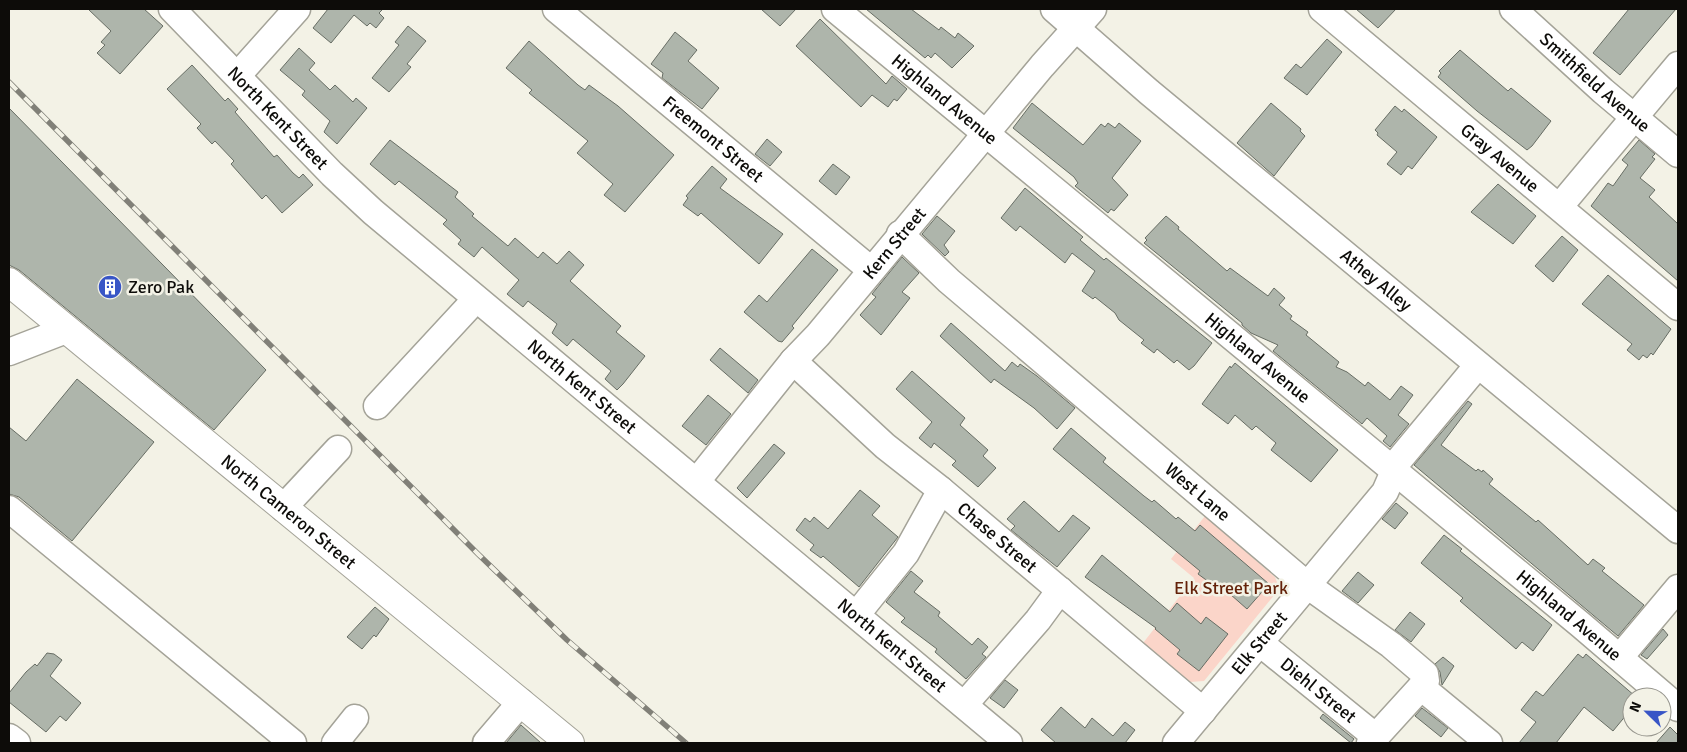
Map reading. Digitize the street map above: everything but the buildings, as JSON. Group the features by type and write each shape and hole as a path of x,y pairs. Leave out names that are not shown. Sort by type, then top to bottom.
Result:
{"main road":[{"name":"North Cameron Street","path":"9,282 570,743"}],"street":[{"name":"North Kent Street","path":"172,9 332,174 476,299 697,481 1009,743"},
{"path":"238,75 297,9"},
{"name":"Freemont Street","path":"556,9 870,270"},
{"name":"Highland Avenue","path":"835,9 1620,657 1678,708"},
{"name":"Athey Alley","path":"1054,9 1478,365 1678,530"},
{"name":"Kern Street","path":"697,481 900,234 1093,9"},
{"name":"Gray Avenue","path":"1322,9 1560,206 1678,307"},
{"name":"Smithfield Avenue","path":"1521,11 1634,118 1678,154"},
{"path":"1560,206 1678,65"},
{"name":"West Lane","path":"900,234 949,281 1307,585 1391,644 1425,674 1426,681 1421,687"},
{"path":"378,406 476,299"},
{"path":"9,352 66,330"},
{"name":"Chase Street","path":"793,362 885,446 942,490 1203,711"},
{"name":"Elk Street","path":"1176,743 1385,492 1393,470 1407,449 1478,365"},
{"path":"283,508 338,449"},
{"path":"856,614 906,553 942,490"},
{"path":"9,509 293,743"},
{"path":"1620,657 1678,588"},
{"path":"964,705 1038,620 1060,590"},
{"name":"Diehl Street","path":"1260,643 1373,740"},
{"path":"1373,740 1421,687 1489,743"},
{"path":"486,743 521,702"},
{"path":"334,743 356,718"},
{"path":"9,737 17,743"}],"green space":[{"name":"Elk Street Park","path":"1205,516 1275,577 1278,585 1275,594 1204,681 1190,682 1143,643 1194,578 1171,559"}],"railway":[{"path":"9,82 478,554 567,640 686,743"}],"place":[{"name":"Zero Pak","path":"110,287"}]}
